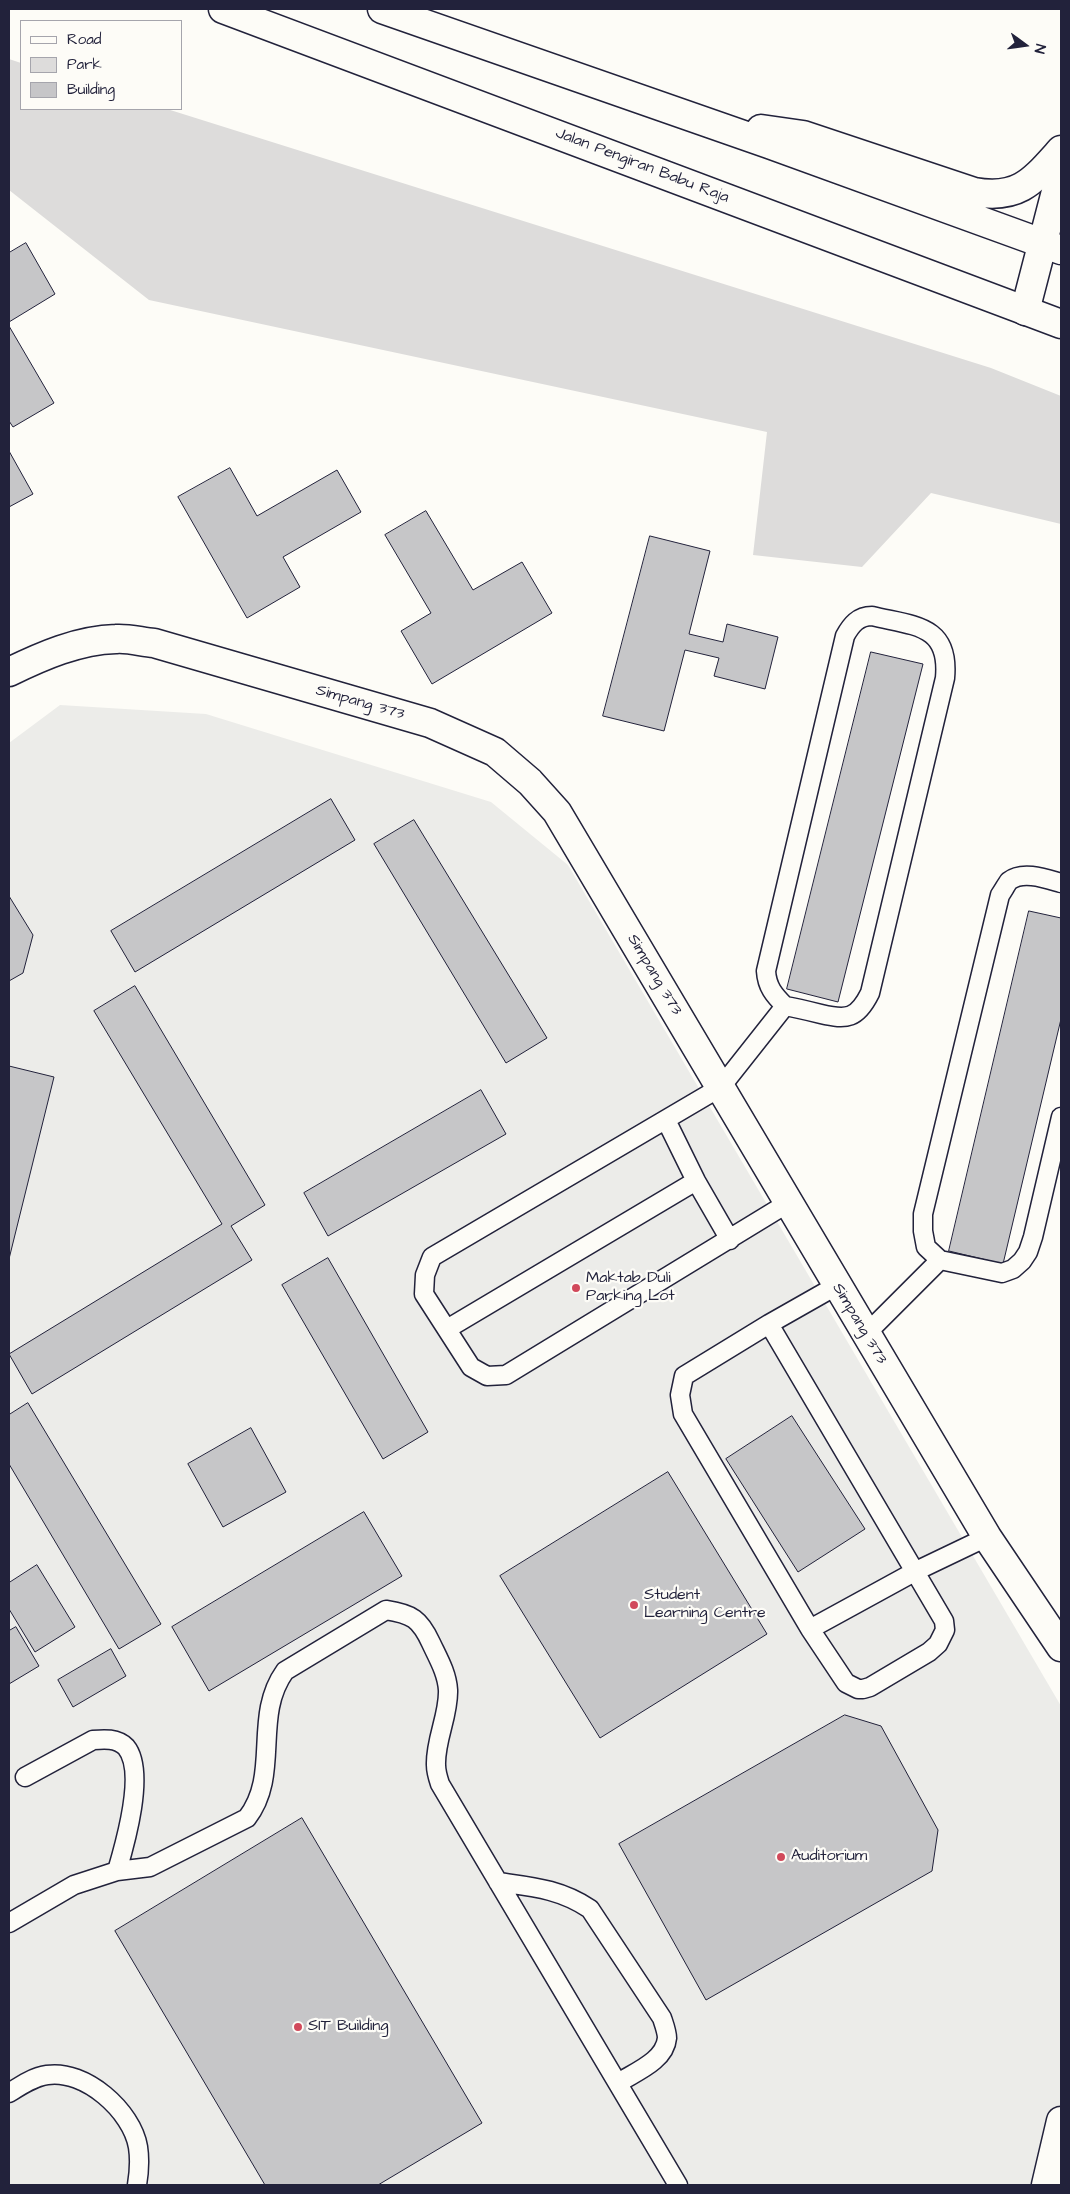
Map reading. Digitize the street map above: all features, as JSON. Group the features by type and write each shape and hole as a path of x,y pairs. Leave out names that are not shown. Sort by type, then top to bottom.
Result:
{"main road":[{"name":"Jalan Pengiran Babu Raja","path":"223,9 1061,324"},
{"path":"382,9 700,120 1052,247"},
{"path":"700,120 803,135 974,192 991,195 1017,190 1033,181 1061,150"},
{"path":"1025,311 1052,247 1061,172"},
{"name":"Simpang 373","path":"9,672 40,657 86,643 117,638 154,643 430,724 495,752 530,782 557,812 986,1537 1061,1648"},
{"path":"1046,2185 1061,2121"}],"lane":[{"path":"864,616 872,616 928,630 942,644 947,662 945,678 870,994 858,1012 841,1018 786,1006 775,997 770,989 766,971 845,636 851,625 864,616"},
{"path":"1061,884 1043,878 1025,876 1010,880 1000,895 923,1214 923,1231 926,1247 940,1260 1002,1273 1013,1269 1022,1261 1028,1252 1033,1237 1061,1117"},
{"path":"786,1006 721,1087 432,1257 425,1275 424,1294 471,1367 487,1376 506,1375 788,1203"},
{"path":"666,1120 696,1181 730,1240"},
{"path":"447,1329 696,1181"},
{"path":"865,1334 940,1260"},
{"path":"769,1324 944,1621 945,1630 942,1638 929,1652 870,1687 858,1689 846,1683 810,1628 683,1414 680,1394 684,1376 769,1324 836,1286"},
{"path":"810,1628 916,1571 986,1537"},
{"path":"9,1923 74,1885 118,1871 150,1867 248,1818 257,1806 263,1788 267,1724 275,1685 285,1671 386,1610 402,1612 415,1618 424,1628 444,1671 448,1690 435,1766 440,1784 678,2185"},
{"path":"25,1777 93,1740 106,1739 118,1742 125,1747 133,1764 134,1777 131,1820 118,1871"},
{"path":"498,1882 546,1889 573,1898 590,1909 662,2018 667,2036 664,2049 654,2062 618,2083"},
{"path":"9,2093 29,2081 46,2075 63,2075 88,2082 107,2097 128,2123 138,2146 139,2173 136,2185"}],"shaded area":[{"path":"60,705 206,714 491,802 568,865 1061,1706 1061,2113 1043,2185 9,2185 9,743"}],"green space":[{"path":"9,59 20,63 20,110 170,110 991,368 1061,396 1061,524 931,493 862,567 753,555 767,432 149,300 9,190"}],"building":[{"path":"26,243 55,294 9,322 9,253"},
{"path":"9,326 54,403 13,427 9,421"},
{"path":"9,451 33,494 9,507"},
{"path":"230,468 257,516 337,470 361,512 283,557 300,587 247,618 178,497"},
{"path":"426,511 473,590 522,562 552,613 432,684 401,631 431,613 385,535"},
{"path":"650,536 710,551 689,634 723,642 727,624 778,637 765,689 714,676 719,658 685,650 664,731 603,716"},
{"path":"871,652 923,664 838,1002 787,989"},
{"path":"331,799 355,840 135,972 111,931"},
{"path":"414,820 547,1038 506,1063 374,844"},
{"path":"9,896 33,935 23,973 9,981"},
{"path":"1029,911 1061,918 1061,1019 1003,1264 949,1251"},
{"path":"135,986 265,1205 231,1226 252,1260 32,1394 9,1354 222,1224 94,1011"},
{"path":"9,1066 54,1077 9,1259"},
{"path":"481,1090 506,1134 328,1236 304,1193"},
{"path":"328,1258 428,1432 383,1459 282,1285"},
{"path":"28,1403 161,1624 119,1649 9,1464 9,1415"},
{"path":"792,1416 865,1529 798,1572 726,1459"},
{"path":"251,1428 286,1492 223,1527 188,1464"},
{"name":"Student Learning Centre","path":"668,1472 767,1634 600,1738 500,1576"},
{"path":"364,1512 402,1576 209,1691 172,1627"},
{"path":"37,1565 75,1627 35,1652 9,1609 9,1583"},
{"path":"16,1627 39,1666 9,1684 9,1631"},
{"path":"111,1649 126,1676 73,1707 58,1680"},
{"name":"Auditorium","path":"845,1715 881,1726 938,1830 932,1871 706,2000 619,1844"},
{"name":"SIT Building","path":"302,1818 482,2123 378,2185 265,2185 115,1931"}],"place":[{"name":"Maktab Duli Parking Lot","path":"576,1288"},
{"name":"Student Learning Centre","path":"634,1605"},
{"name":"Auditorium","path":"781,1857"},
{"name":"SIT Building","path":"298,2027"}]}
